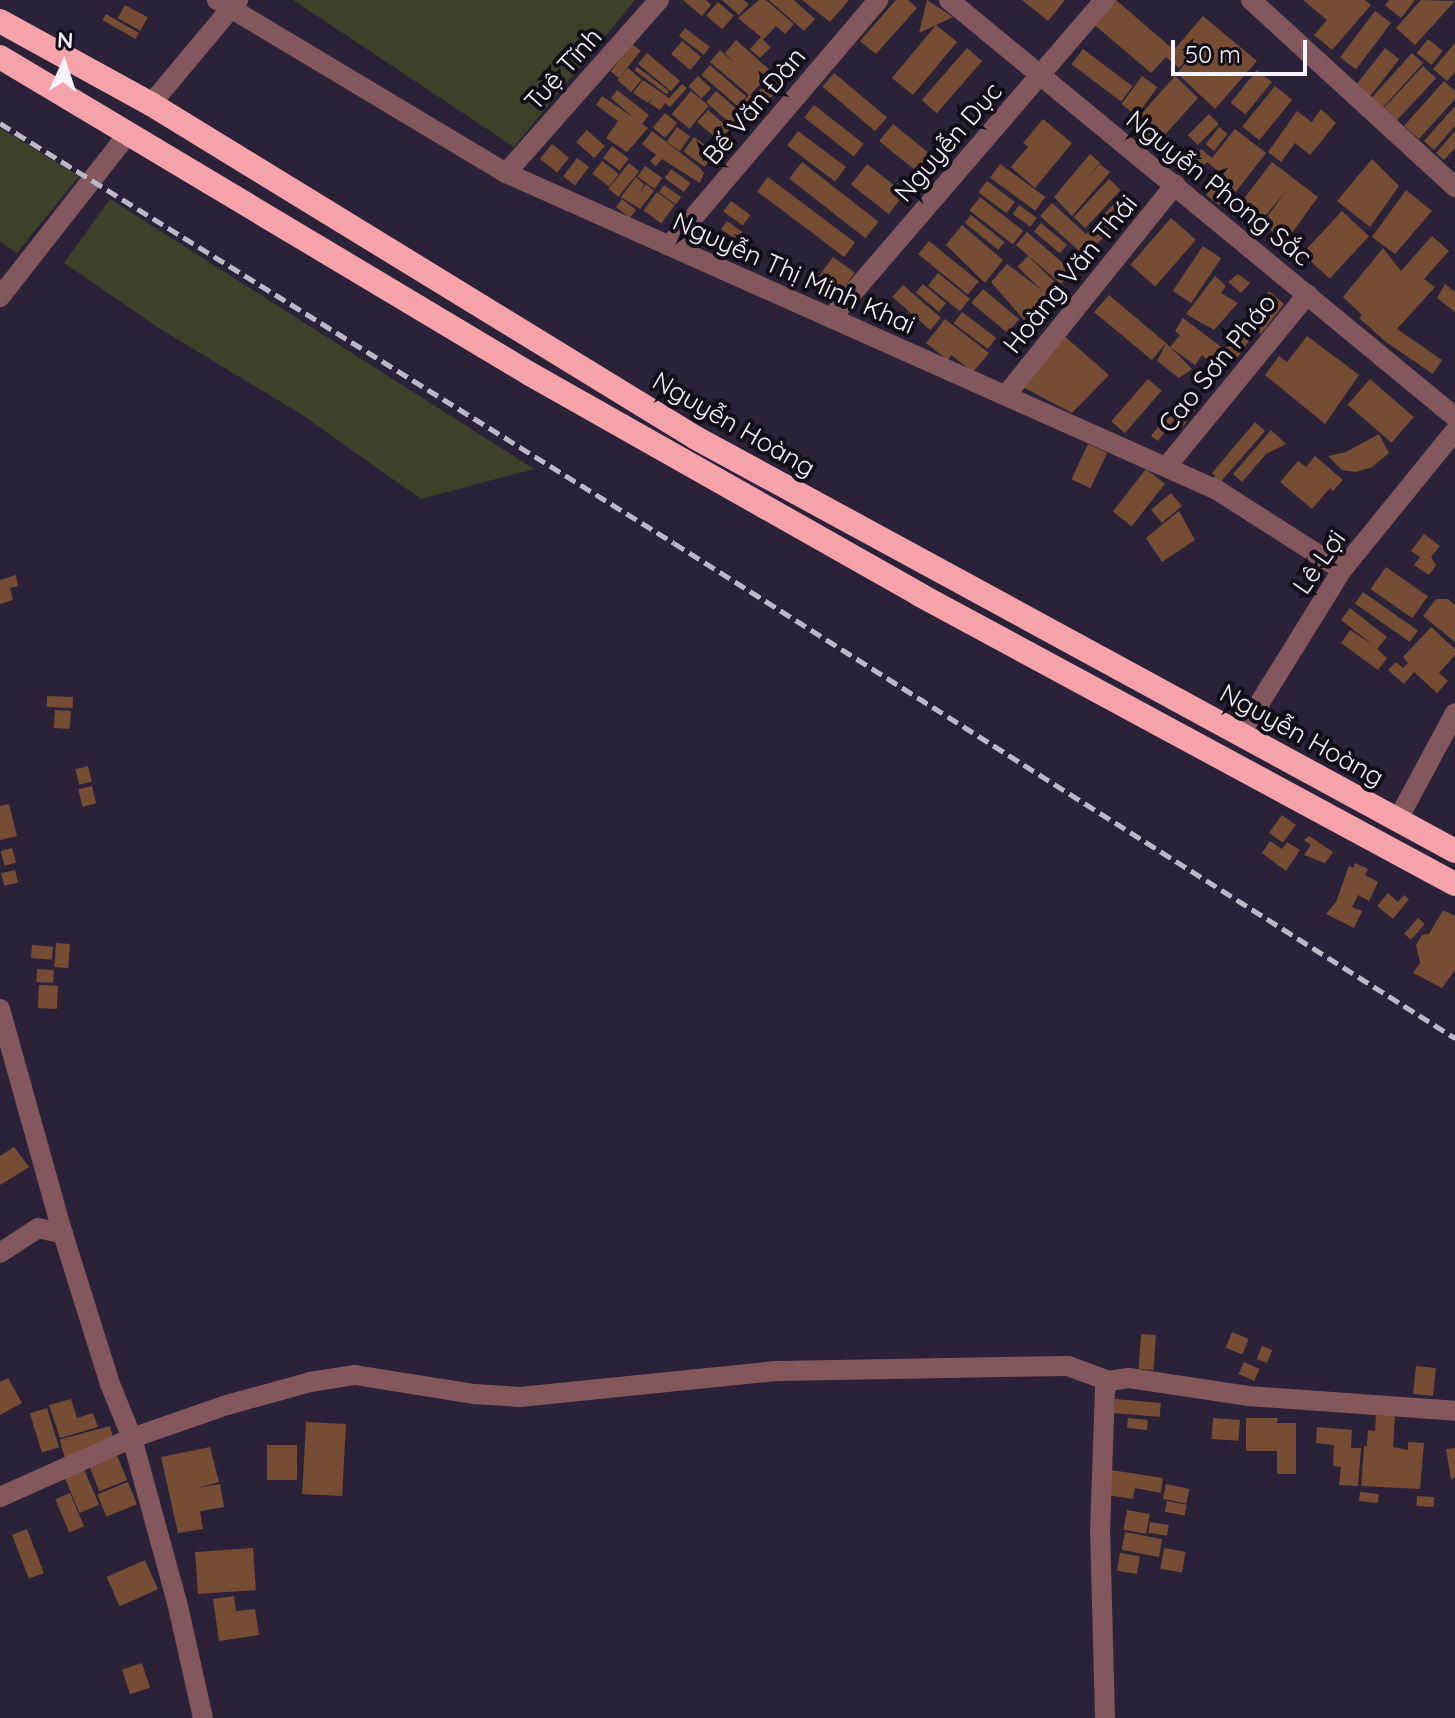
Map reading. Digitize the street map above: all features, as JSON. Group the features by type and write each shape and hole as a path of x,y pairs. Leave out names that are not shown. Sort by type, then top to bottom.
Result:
{"highway":[{"name":"Nguyễn Hoàng","path":"0,21 151,104 696,438 1455,851"},
{"path":"0,57 655,445 920,595 1455,884"},
{"path":"128,134 151,104"}],"street":[{"name":"Tuệ Tĩnh","path":"506,173 659,0"},
{"name":"Bế Văn Đàn","path":"669,246 878,0"},
{"name":"Nguyễn Phong Sắc","path":"949,0 1455,417"},
{"name":"Nguyễn Dục","path":"831,318 1105,0"},
{"path":"1251,0 1455,187"},
{"name":"Nguyễn Thị Minh Khai","path":"229,3 506,173 1167,466 1217,490 1342,570"},
{"path":"151,104 229,3"},
{"path":"0,297 128,134"},
{"name":"Hoàng Văn Thái","path":"1006,395 1175,185"},
{"name":"Cao Sơn Pháo","path":"1167,466 1308,294"},
{"name":"Lê Lợi","path":"1241,733 1342,570 1455,431"},
{"path":"1398,819 1455,713"},
{"path":"0,1009 63,1234 110,1384 132,1438 177,1602 203,1718"},
{"path":"0,1253 38,1228 63,1234"},
{"path":"0,1497 132,1438 265,1393 355,1375 474,1394 520,1397 777,1371 1068,1366 1109,1381 1129,1378 1248,1396 1455,1411"},
{"path":"1105,1718 1100,1532 1105,1390 1109,1381"}],"green space":[{"path":"293,0 635,0 514,147"},
{"path":"0,128 79,176 17,253 0,242"},
{"path":"110,199 534,469 421,499 301,414 162,330 64,263"}],"building":[{"path":"683,0 706,0 711,5 702,16"},
{"path":"722,0 743,0 749,4 739,15"},
{"path":"759,0 766,0 794,24 785,34 776,26 763,40 771,47 760,58 750,49 761,37 738,18"},
{"path":"769,0 794,0 815,19 804,31"},
{"path":"802,0 849,0 830,22"},
{"path":"896,0 908,0 917,8 876,54 860,41"},
{"path":"927,0 953,17 919,33"},
{"path":"1022,0 1065,0 1048,21"},
{"path":"1111,0 1116,0 1174,50 1203,16 1257,61 1215,109 1177,73 1203,43 1179,68 1166,57 1151,73 1091,22"},
{"path":"1303,0 1365,0 1371,5 1332,50 1314,35 1327,20"},
{"path":"1389,0 1415,0 1401,18 1385,5"},
{"path":"1421,0 1455,1 1415,45 1396,28"},
{"path":"718,2 734,16 722,29 706,16"},
{"path":"125,5 148,18 140,31 118,18"},
{"path":"1375,11 1391,23 1356,69 1340,57"},
{"path":"106,14 139,33 135,39 102,20"},
{"path":"936,25 957,42 913,95 892,78"},
{"path":"685,28 710,47 704,55 679,36"},
{"path":"1428,39 1443,51 1431,65 1417,53"},
{"path":"736,40 772,72 750,95 765,108 755,121 742,110 749,101 741,109 738,107 749,95 710,62 720,50 734,63 725,53"},
{"path":"682,41 701,57 690,70 671,54"},
{"path":"1455,43 1455,72 1447,81 1433,69"},
{"path":"632,44 641,51 619,78 610,72"},
{"path":"967,48 982,61 937,113 922,100"},
{"path":"1385,48 1399,59 1368,98 1354,87"},
{"path":"1083,49 1133,86 1121,101 1072,64"},
{"path":"647,53 680,81 671,91 638,64"},
{"path":"1412,53 1423,63 1379,112 1368,102"},
{"path":"710,65 746,96 738,106 701,75"},
{"path":"1423,66 1436,78 1393,124 1380,112"},
{"path":"637,67 669,91 667,94 635,70"},
{"path":"628,68 642,80 631,92 618,80"},
{"path":"1257,70 1272,82 1245,115 1231,103"},
{"path":"834,73 887,117 875,131 822,87"},
{"path":"698,76 711,88 702,99 688,86"},
{"path":"1142,76 1157,87 1137,115 1121,104"},
{"path":"1175,76 1198,98 1153,148 1139,135 1142,131 1133,123"},
{"path":"643,80 669,98 682,84 687,88 670,107 665,103 660,110 649,103 654,95 648,103 633,93"},
{"path":"1444,81 1455,91 1455,99 1419,139 1404,126"},
{"path":"766,84 775,93 766,102 757,93"},
{"path":"1275,86 1292,100 1259,140 1242,126"},
{"path":"617,90 649,115 642,124 648,128 627,152 606,138 618,121 596,105 602,96 634,118 611,98"},
{"path":"691,91 709,106 689,129 672,114"},
{"path":"716,91 745,116 735,127 706,102"},
{"path":"814,105 864,144 854,156 804,118"},
{"path":"1455,106 1455,126 1434,150 1424,141"},
{"path":"1321,109 1336,123 1310,155 1295,143 1281,162 1268,152 1297,111 1312,122"},
{"path":"708,110 730,129 719,142 728,150 723,156 710,145 716,138 697,122"},
{"path":"665,113 677,123 665,138 653,128"},
{"path":"1209,114 1219,124 1198,145 1188,135"},
{"path":"1043,119 1072,143 1035,188 1011,167 1028,147 1023,143"},
{"path":"893,124 935,158 921,175 879,141"},
{"path":"677,127 690,136 680,151 667,142"},
{"path":"1219,127 1228,134 1214,151 1205,144"},
{"path":"1235,129 1266,153 1223,208 1206,195 1222,174 1207,162 1197,175 1187,167 1201,149 1212,158"},
{"path":"587,130 605,146 594,158 576,142"},
{"path":"652,131 699,167 704,173 700,183 662,159 656,166 650,161 656,155 642,144"},
{"path":"798,131 846,167 835,181 787,145"},
{"path":"1455,131 1455,148 1444,160 1436,153"},
{"path":"694,137 715,152 704,167 683,152"},
{"path":"552,144 569,158 557,173 540,159"},
{"path":"612,146 629,159 620,171 603,158"},
{"path":"1090,154 1100,163 1083,183 1100,164 1110,172 1072,216 1054,197"},
{"path":"577,158 589,167 575,185 563,176"},
{"path":"1372,159 1399,186 1370,227 1337,201"},
{"path":"602,161 619,174 609,186 592,174"},
{"path":"802,162 878,222 866,238 789,179"},
{"path":"1272,162 1318,197 1286,241 1262,224 1286,191 1256,227 1235,210"},
{"path":"629,163 639,171 618,197 608,189"},
{"path":"867,164 905,194 889,214 851,184"},
{"path":"1000,164 1045,197 1035,211 990,178"},
{"path":"645,166 662,178 655,189 638,177"},
{"path":"671,169 690,183 684,192 665,178"},
{"path":"636,177 644,184 640,192 646,184 654,191 640,209 621,197"},
{"path":"768,177 855,243 844,257 757,191"},
{"path":"1109,179 1121,190 1085,228 1074,217"},
{"path":"987,181 1015,202 1007,213 979,192"},
{"path":"664,185 681,197 676,204 659,192"},
{"path":"1406,190 1432,211 1395,254 1372,237"},
{"path":"657,192 675,205 661,224 643,211"},
{"path":"980,197 1023,231 1013,244 970,210"},
{"path":"1119,198 1132,209 1085,256 1040,216 1052,203 1086,234"},
{"path":"622,199 636,210 630,218 616,207"},
{"path":"731,201 750,215 743,226 723,212"},
{"path":"1019,205 1037,218 1030,227 1013,214"},
{"path":"1342,211 1369,236 1330,279 1302,253"},
{"path":"971,215 1004,242 998,250 965,223"},
{"path":"1171,218 1196,240 1155,286 1130,265"},
{"path":"727,221 743,232 737,240 721,229"},
{"path":"1041,223 1067,245 1060,253 1034,231"},
{"path":"962,225 1003,260 985,283 946,245"},
{"path":"1027,232 1072,271 1061,284 1016,245"},
{"path":"1432,236 1449,251 1424,279 1435,287 1397,329 1442,360 1433,374 1386,342 1359,318 1362,315 1343,297 1383,248 1401,271"},
{"path":"929,241 979,281 968,294 918,254"},
{"path":"1203,246 1221,258 1191,303 1173,291"},
{"path":"1028,256 1056,283 1046,294 1018,267"},
{"path":"833,257 855,273 833,304 811,288"},
{"path":"1007,264 1048,295 1024,320 991,282"},
{"path":"938,273 970,299 960,311 928,285"},
{"path":"1238,274 1250,283 1241,293 1228,282"},
{"path":"1215,276 1226,286 1221,293 1238,303 1214,330 1186,314"},
{"path":"923,284 946,303 939,312 916,292"},
{"path":"1445,284 1455,292 1455,312 1437,298"},
{"path":"903,285 941,318 930,330 893,297"},
{"path":"983,289 1019,319 1007,333 971,303"},
{"path":"1269,291 1284,304 1261,334 1245,323 1255,332 1238,357 1224,349"},
{"path":"1109,295 1166,343 1152,360 1094,312"},
{"path":"962,312 996,338 988,349 954,323"},
{"path":"1183,318 1224,349 1210,362 1202,355 1195,365 1170,347 1180,335 1175,331"},
{"path":"945,319 989,353 973,372 951,355 948,360 926,343"},
{"path":"1062,334 1109,375 1072,413 1019,385"},
{"path":"1307,336 1359,375 1325,424 1265,375 1279,356 1287,362"},
{"path":"1166,343 1192,369 1179,378 1157,361"},
{"path":"1148,379 1162,391 1125,433 1111,421"},
{"path":"1370,379 1414,417 1391,443 1348,405"},
{"path":"1180,398 1195,410 1182,428 1173,421 1158,441 1151,436"},
{"path":"1255,422 1265,431 1217,486 1211,481 1215,476 1212,473"},
{"path":"1271,430 1286,444 1266,454 1242,482 1233,474"},
{"path":"1379,434 1389,453 1372,467 1356,472 1342,470 1328,456 1346,452"},
{"path":"1088,444 1107,453 1091,488 1072,479"},
{"path":"1315,456 1343,480 1333,491 1330,488 1312,509 1280,482 1298,461 1306,467"},
{"path":"1146,469 1165,484 1132,526 1113,512"},
{"path":"1171,493 1182,506 1162,523 1151,510"},
{"path":"1179,511 1195,540 1162,562 1146,538"},
{"path":"1424,534 1440,546 1431,557 1436,565 1429,575 1414,565 1420,557 1411,551"},
{"path":"1386,567 1428,596 1412,618 1371,589"},
{"path":"16,575 18,586 10,588 13,600 0,604 0,580"},
{"path":"1363,592 1418,630 1410,642 1355,603"},
{"path":"1436,599 1448,599 1455,605 1455,642 1423,616"},
{"path":"1350,608 1387,637 1377,649 1387,658 1378,670 1341,643 1350,630 1373,645 1341,620"},
{"path":"1431,627 1455,649 1455,655 1439,673 1448,681 1437,693 1414,672 1404,684 1388,670 1396,662 1403,668 1408,663 1403,657"},
{"path":"47,696 73,697 73,708 47,707"},
{"path":"55,710 71,711 70,729 54,728"},
{"path":"88,766 92,782 79,785 75,769"},
{"path":"92,786 96,804 82,807 78,789"},
{"path":"9,804 17,836 0,840 0,806"},
{"path":"1282,815 1296,825 1283,843 1269,833"},
{"path":"1309,836 1333,852 1325,863 1304,855 1311,845 1304,840"},
{"path":"1270,841 1282,849 1287,842 1300,850 1286,871 1262,853"},
{"path":"12,848 16,862 5,866 0,851"},
{"path":"1355,863 1368,869 1365,875 1378,882 1369,901 1358,895 1352,907 1362,911 1354,928 1326,914 1336,902 1349,866 1353,868"},
{"path":"15,870 18,883 4,886 1,873"},
{"path":"1388,893 1398,902 1404,895 1409,899 1393,919 1377,906"},
{"path":"1443,910 1455,916 1455,970 1442,988 1413,973 1420,963 1416,945 1422,935 1429,934"},
{"path":"1418,918 1425,924 1411,940 1404,934"},
{"path":"56,943 70,944 68,968 54,967"},
{"path":"32,945 53,947 52,960 31,958"},
{"path":"37,969 54,970 53,983 36,982"},
{"path":"39,985 58,986 57,1009 38,1008"},
{"path":"14,1147 29,1167 0,1185 0,1156"},
{"path":"1232,1332 1249,1339 1242,1355 1226,1348"},
{"path":"1141,1334 1156,1335 1154,1370 1139,1369"},
{"path":"1262,1346 1272,1350 1267,1363 1257,1359"},
{"path":"1244,1362 1260,1369 1254,1381 1239,1374"},
{"path":"1416,1366 1436,1368 1433,1396 1413,1394"},
{"path":"8,1378 22,1403 0,1415 0,1382"},
{"path":"71,1399 77,1418 93,1413 98,1427 60,1438 49,1405"},
{"path":"1115,1399 1161,1403 1160,1417 1114,1413"},
{"path":"47,1408 59,1447 42,1452 30,1413"},
{"path":"1376,1415 1395,1416 1393,1447 1408,1450 1408,1442 1424,1443 1420,1489 1361,1486 1364,1446 1367,1446 1368,1430 1375,1431"},
{"path":"1128,1418 1148,1420 1147,1430 1127,1428"},
{"path":"1213,1418 1240,1420 1238,1441 1212,1439"},
{"path":"1246,1418 1278,1418 1277,1423 1296,1423 1296,1474 1277,1474 1277,1451 1246,1451"},
{"path":"306,1422 346,1424 342,1496 302,1494"},
{"path":"110,1426 116,1448 66,1462 60,1439"},
{"path":"1317,1427 1352,1430 1351,1448 1361,1448 1358,1486 1339,1485 1341,1467 1333,1466 1334,1445 1316,1443"},
{"path":"267,1445 297,1445 297,1480 267,1480"},
{"path":"210,1447 219,1482 197,1488 220,1484 224,1507 200,1511 203,1529 178,1533 161,1457"},
{"path":"1455,1448 1455,1478 1451,1479 1446,1449"},
{"path":"117,1455 127,1480 99,1491 89,1466"},
{"path":"83,1467 99,1505 80,1513 64,1475"},
{"path":"1111,1470 1163,1478 1161,1493 1135,1488 1133,1499 1107,1495"},
{"path":"128,1482 137,1504 106,1517 97,1494"},
{"path":"1166,1484 1189,1489 1186,1504 1163,1499"},
{"path":"1360,1492 1379,1494 1378,1503 1359,1501"},
{"path":"70,1493 84,1526 69,1532 55,1499"},
{"path":"1417,1496 1434,1497 1433,1507 1416,1506"},
{"path":"1167,1501 1187,1505 1185,1516 1165,1512"},
{"path":"1127,1510 1150,1514 1146,1534 1124,1530"},
{"path":"1150,1522 1169,1525 1167,1536 1148,1533"},
{"path":"27,1529 44,1573 29,1579 12,1535"},
{"path":"1125,1532 1162,1539 1159,1557 1122,1550"},
{"path":"253,1548 256,1590 198,1594 195,1552"},
{"path":"1164,1548 1186,1552 1182,1573 1160,1569"},
{"path":"1120,1553 1140,1556 1137,1574 1117,1571"},
{"path":"145,1560 158,1589 120,1606 107,1577"},
{"path":"234,1596 236,1611 255,1609 259,1635 219,1641 213,1599"},
{"path":"142,1663 150,1688 130,1694 122,1669"}],"railway":[{"path":"0,123 674,543 1455,1038"}]}
